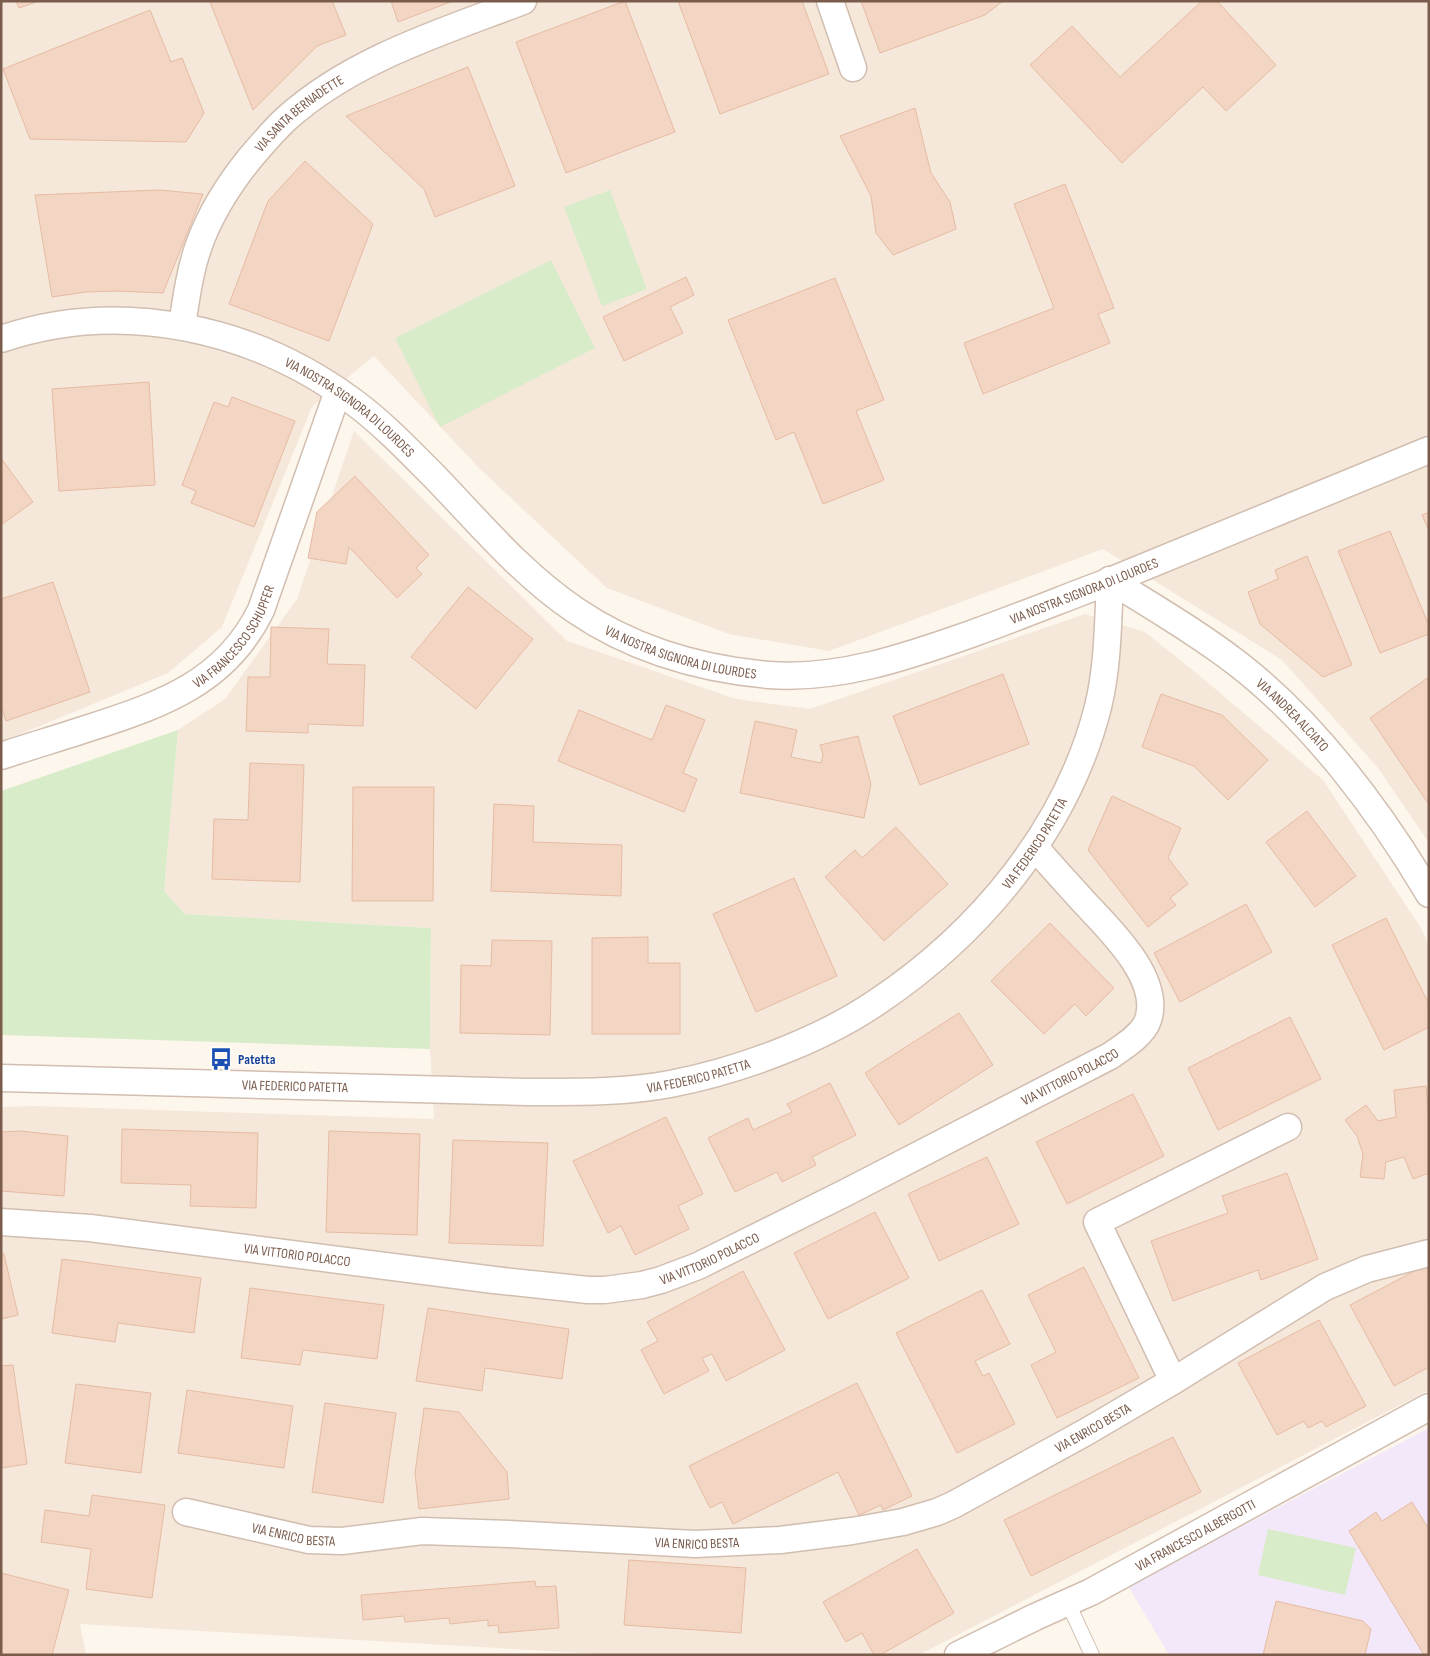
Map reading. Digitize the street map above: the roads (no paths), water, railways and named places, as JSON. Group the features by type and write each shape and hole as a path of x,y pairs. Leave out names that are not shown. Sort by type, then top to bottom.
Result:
{"street":[{"name":"VIA SANTA BERNADETTE","path":"182,326 198,245 217,203 245,165 286,119 310,100 378,59 413,43 523,1"},
{"path":"830,1 853,68"},
{"name":"VIA NOSTRA SIGNORA DI LOURDES","path":"1,339 40,328 94,321 131,321 182,326 219,334 266,352 312,375 358,405 433,476 496,542 563,602 592,621 644,647 687,660 768,675 807,676 852,669 944,643 1203,544 1429,450"},
{"name":"VIA FRANCESCO SCHUPFER","path":"1,756 139,712 165,701 201,680 228,659 249,634 261,610 338,391"},
{"name":"VIA FEDERICO PATETTA","path":"1,1078 526,1092 612,1091 670,1084 700,1077 768,1056 803,1042 840,1024 876,1003 944,950 978,917 1015,874 1035,847 1066,790 1093,723 1106,654 1110,580"},
{"name":"VIA ANDREA ALCIATO","path":"1110,580 1237,664 1290,709 1337,762 1374,811 1410,862 1429,894"},
{"name":"VIA VITTORIO POLACCO","path":"1,1222 90,1228 494,1280 588,1290 605,1290 642,1285 680,1274 836,1197 1110,1056 1145,1027 1148,1019 1149,999 1147,987 1138,968 1121,943 1035,847"},
{"path":"1173,1381 1097,1222 1288,1126"},
{"name":"VIA ENRICO BESTA","path":"186,1512 282,1535 324,1541 342,1541 422,1532 509,1534 695,1544 780,1540 852,1532 903,1522 953,1505 1086,1432 1173,1381 1325,1287 1367,1269 1429,1253"},
{"name":"VIA FRANCESCO ALBERGOTTI","path":"958,1655 1124,1575 1429,1407"}],"lane":[{"path":"1068,1603 1092,1655"}],"place":[{"name":"Patetta","path":"221,1059"}]}
